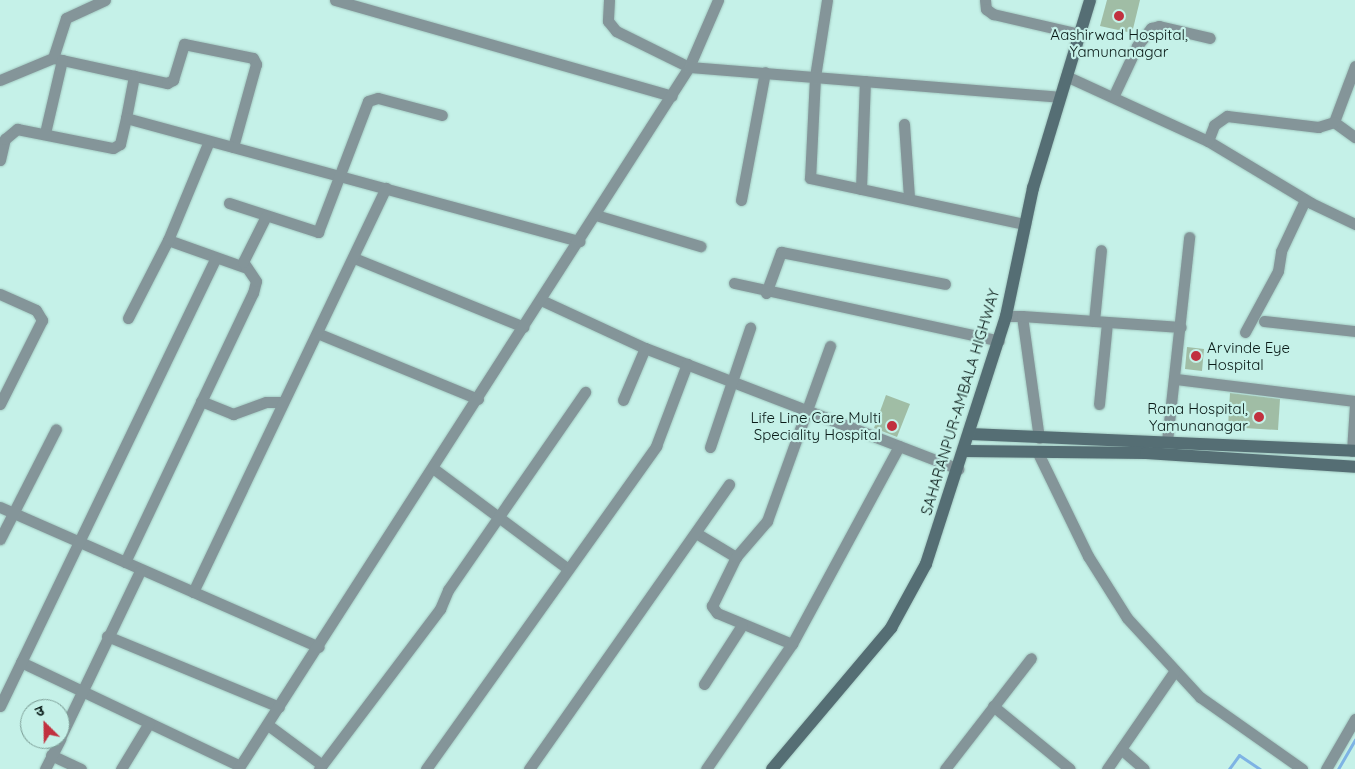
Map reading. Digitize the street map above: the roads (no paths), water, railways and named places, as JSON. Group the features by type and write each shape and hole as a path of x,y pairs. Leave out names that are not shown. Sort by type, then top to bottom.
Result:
{"main road":[{"name":"SAHARANPUR-AMBALA HIGHWAY","path":"772,769 843,690 891,628 926,564 965,451 999,341 1025,224 1066,76 1090,0"},
{"path":"970,434 1039,438 1167,441 1354,451"},
{"path":"965,451 1146,453 1355,467"}],"street":[{"path":"45,133 66,18 105,0"},
{"path":"335,0 672,96"},
{"path":"608,0 606,14 616,31 689,67 1060,97"},
{"path":"21,662 239,768 434,469 672,96 689,67 718,0"},
{"path":"827,0 815,76 808,175 814,180 909,198 1025,224"},
{"path":"985,0 986,9 993,14 1079,34"},
{"path":"1114,95 1137,46 1151,28 1159,26 1210,38"},
{"path":"0,80 57,59 171,82 184,44 256,60 233,147"},
{"path":"1334,122 1355,66"},
{"path":"741,200 765,72"},
{"path":"0,160 10,132 26,128 113,148 120,144 134,76"},
{"path":"1066,76 1114,95 1208,141 1305,200 1355,224"},
{"path":"861,189 865,81"},
{"path":"229,203 318,232 368,101 378,98 442,115"},
{"path":"1208,141 1214,125 1227,116 1318,127 1334,122"},
{"path":"126,118 580,241"},
{"path":"1334,122 1355,137"},
{"path":"904,124 909,198"},
{"path":"128,318 168,240 209,141"},
{"path":"192,592 386,188"},
{"path":"1245,332 1278,271 1281,251 1305,200"},
{"path":"596,215 700,246"},
{"path":"125,562 255,285 244,267 245,256 266,216"},
{"path":"1167,441 1176,379 1189,237"},
{"path":"168,240 216,259 244,267"},
{"path":"1094,322 1101,250"},
{"path":"766,293 781,252 945,284"},
{"path":"354,258 524,327"},
{"path":"0,706 216,259"},
{"path":"734,283 766,293 999,341"},
{"path":"0,294 36,310 42,320 0,404"},
{"path":"541,300 645,348 958,469"},
{"path":"1006,316 1181,327"},
{"path":"1022,316 1039,438"},
{"path":"1264,321 1355,331"},
{"path":"1099,404 1107,322"},
{"path":"710,447 750,328"},
{"path":"317,333 478,399"},
{"path":"792,644 742,625 717,613 712,606 736,557 767,521 830,346"},
{"path":"622,400 645,348"},
{"path":"426,769 656,446 687,364"},
{"path":"1176,379 1355,403 1354,451"},
{"path":"268,724 321,767 440,608 448,590 585,392"},
{"path":"201,402 233,414 266,402 283,402"},
{"path":"0,539 56,429"},
{"path":"706,769 792,644 899,446"},
{"path":"1036,452 1102,580 1127,618 1174,672 1262,744 1302,769"},
{"path":"434,469 568,568"},
{"path":"529,769 729,484"},
{"path":"0,507 319,647"},
{"path":"696,533 736,557"},
{"path":"70,719 107,636 140,570"},
{"path":"704,684 742,625"},
{"path":"107,636 279,707"},
{"path":"948,768 1031,658"},
{"path":"1108,769 1174,672"},
{"path":"994,706 1070,769"},
{"path":"1326,769 1355,719"},
{"path":"126,768 149,723"},
{"path":"45,769 55,749"},
{"path":"1121,749 1144,769"},
{"path":"51,756 81,769"}],"waterway":[{"path":"1338,769 1355,740"},
{"path":"1229,769 1239,755 1260,769"}],"place":[{"name":"Aashirwad Hospital, Yamunanagar","path":"1119,16"},
{"name":"Arvinde Eye Hospital","path":"1196,356"},
{"name":"Rana Hospital, Yamunanagar","path":"1259,417"},
{"name":"Life Line Care Multi Speciality Hospital","path":"892,426"}]}
